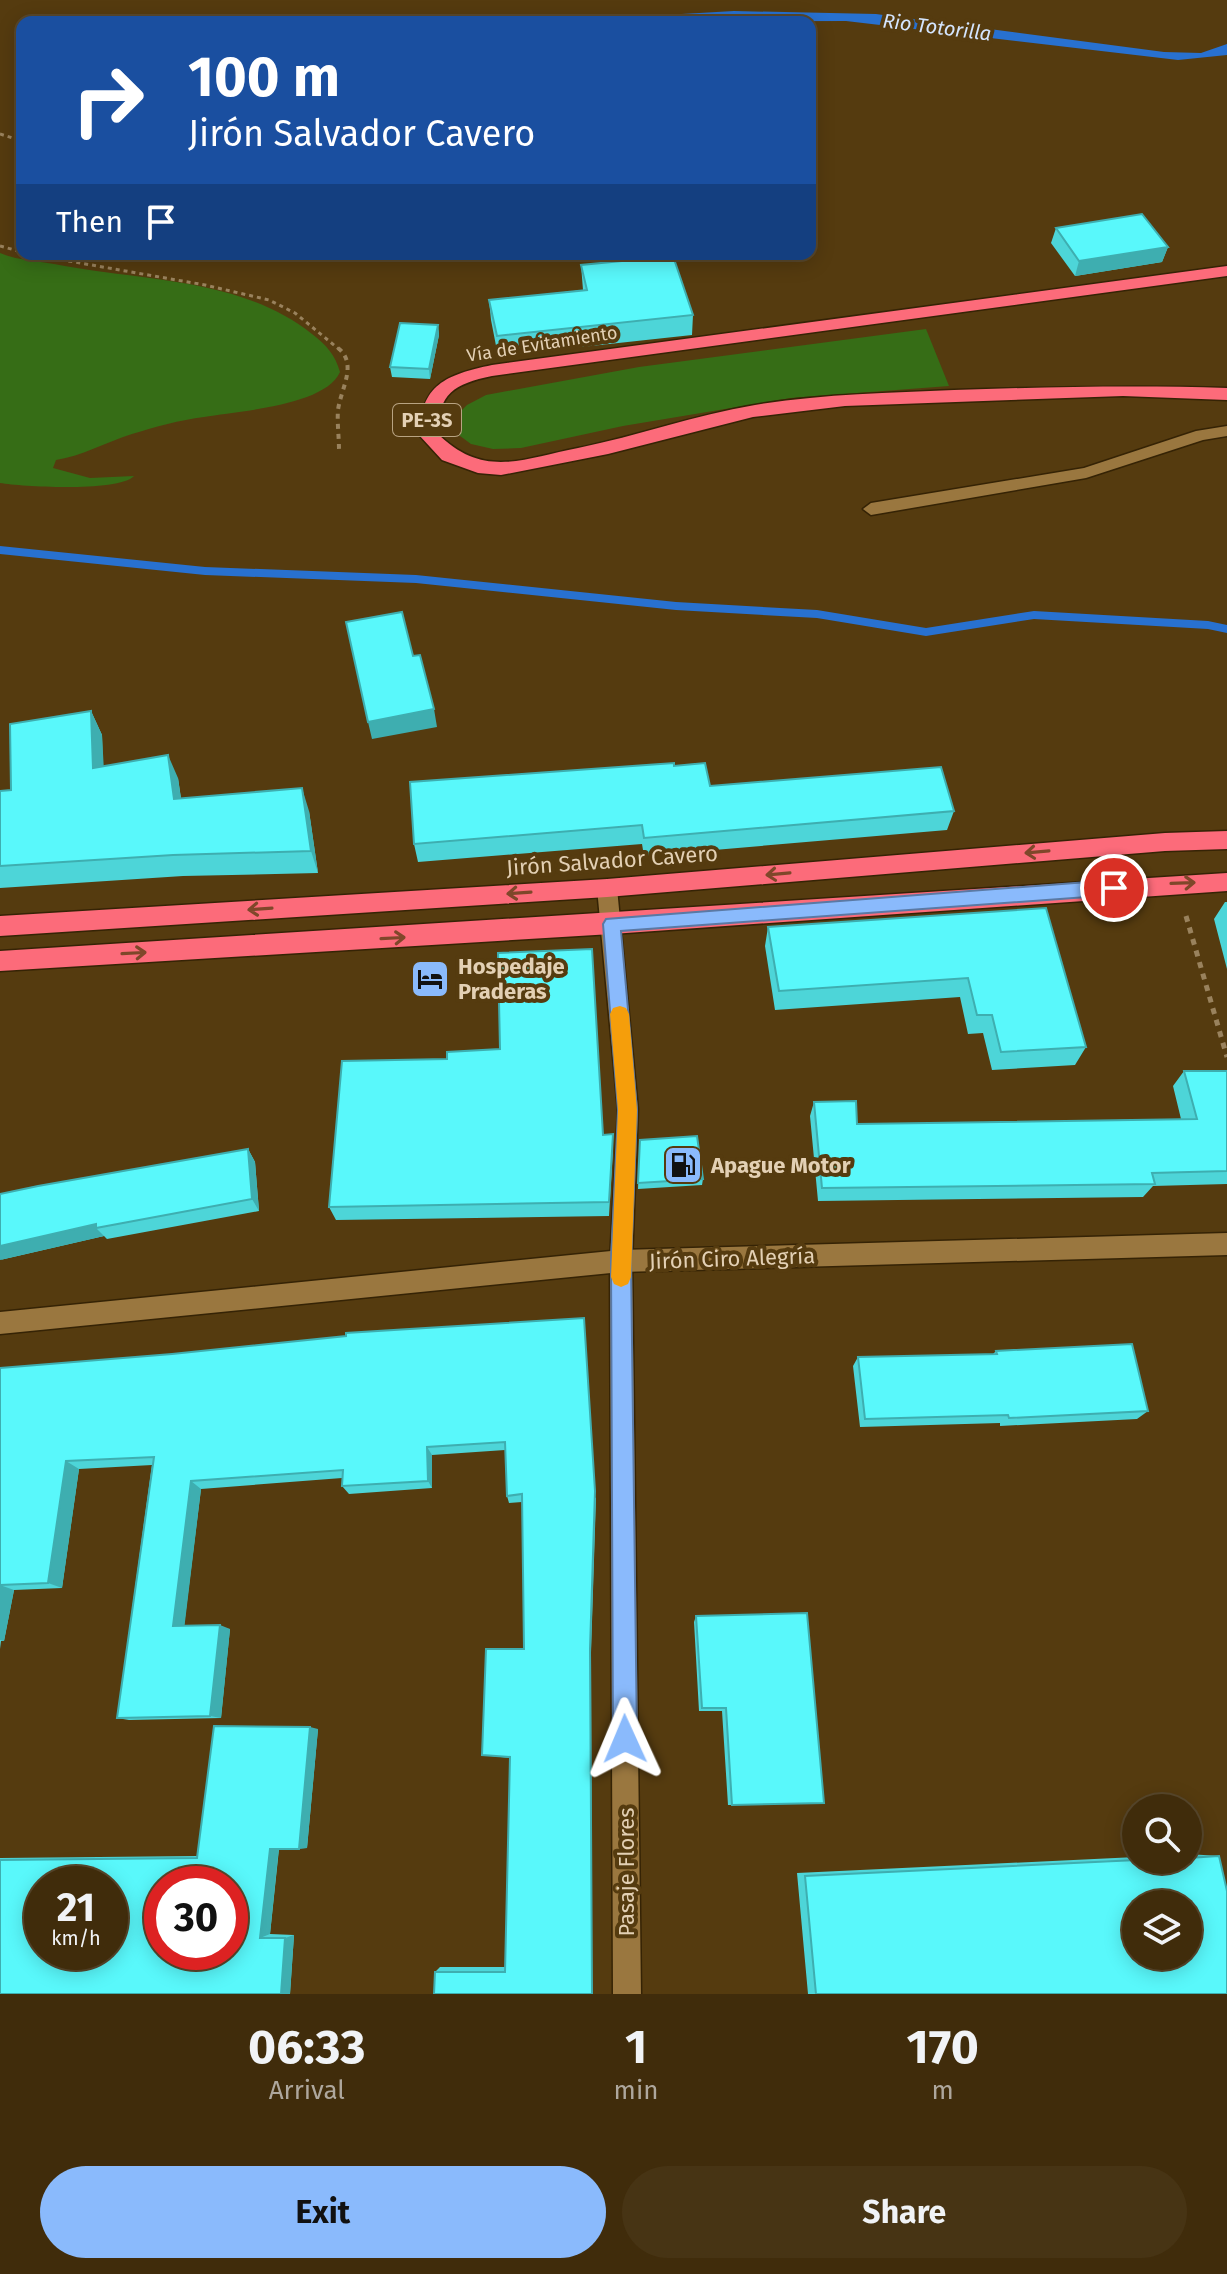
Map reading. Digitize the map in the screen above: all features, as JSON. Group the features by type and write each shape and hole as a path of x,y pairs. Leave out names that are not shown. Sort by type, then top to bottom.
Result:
{"highway":[{"name":"Vía de Evitamiento","path":"1227,271 508,367 468,375 448,384 435,395 427,412 428,435 449,456 478,467 501,469 608,448 753,411 845,400 1123,390 1227,394"},
{"name":"Jirón Salvador Cavero","path":"0,926 607,888 1165,842 1227,840"},
{"path":"0,961 1227,882"},
{"path":"79,957 85,920"}],"street":[{"path":"871,509 1086,473 1201,435 1227,431"},
{"name":"Pasaje Flores","path":"607,888 628,1110 621,1261 627,1994"},
{"name":"Jirón Ciro Alegría","path":"0,1323 621,1261 1227,1244"}],"path":[{"path":"63,260 205,285 269,300 295,313 346,354 349,368 338,411 339,450"},
{"path":"1177,883 1227,1057"}],"green space":[{"path":"0,253 16,260 188,284 254,301 284,315 317,338 333,355 338,366 340,372 331,383 299,400 150,429 56,460 53,468 90,478 134,476 125,481 70,487 0,483"},
{"path":"926,329 949,386 791,398 623,426 521,448 493,449 471,444 456,433 451,421 467,405 486,395 639,367"}],"water":[{"name":"Rio Totorilla","path":"734,11 876,14 1164,52 1201,53 1227,44 1227,55 1178,60 846,21 816,21 816,16 647,16"}],"building":[{"path":"1142,214 1168,247 1079,261 1056,228"},
{"path":"674,260 693,315 497,336 489,300 587,290 581,265"},
{"path":"400,323 438,325 429,369 390,367"},
{"path":"402,612 413,656 420,655 434,709 368,722 346,622"},
{"path":"91,711 93,768 168,755 174,799 302,788 311,851 173,855 0,866 0,791 11,790 10,724"},
{"path":"674,763 674,766 705,763 710,786 941,767 954,811 644,838 642,825 414,844 410,782"},
{"path":"1046,908 1086,1047 1001,1052 992,1015 977,1015 968,978 779,991 768,927"},
{"path":"592,949 603,1135 613,1134 609,1202 329,1207 342,1061 447,1059 447,1052 500,1049 498,953"},
{"path":"1184,1071 1227,1071 1227,1171 1152,1173 1155,1184 822,1188 814,1102 856,1101 857,1124 1197,1119"},
{"path":"697,1136 703,1179 638,1183 640,1140"},
{"path":"248,1149 252,1199 96,1228 96,1224 0,1246 0,1194"},
{"path":"584,1318 595,1491 590,1649 592,1994 434,1994 435,1972 505,1972 510,1757 482,1755 486,1649 524,1649 522,1494 507,1496 505,1442 427,1447 428,1481 342,1486 343,1470 191,1481 173,1626 220,1625 210,1716 117,1718 154,1457 66,1461 48,1583 0,1585 0,1368 172,1354 346,1336 346,1333"},
{"path":"1132,1344 1148,1411 1009,1418 1008,1415 865,1419 858,1357 997,1354 996,1351"},
{"path":"807,1613 824,1803 732,1805 726,1708 702,1708 696,1616"},
{"path":"214,1726 310,1727 299,1849 270,1849 260,1938 285,1938 281,1994 0,1994 0,1860 197,1858"},
{"path":"1219,1856 1227,1891 1227,1994 816,1994 805,1876 1122,1861 1122,1874 1202,1874 1202,1857"}],"waterway":[{"path":"0,550 205,571 416,579 676,606 817,614 926,632 1034,615 1208,625 1227,629"}],"slow traffic":[{"path":"620,1014 628,1110 621,1277"}],"place":[{"name":"Hospedaje Praderas","path":"430,979"},
{"name":"Apague Motor","path":"683,1165"}],"route":[{"path":"625,1739 621,1261 628,1110 612,924 1114,888"}]}
